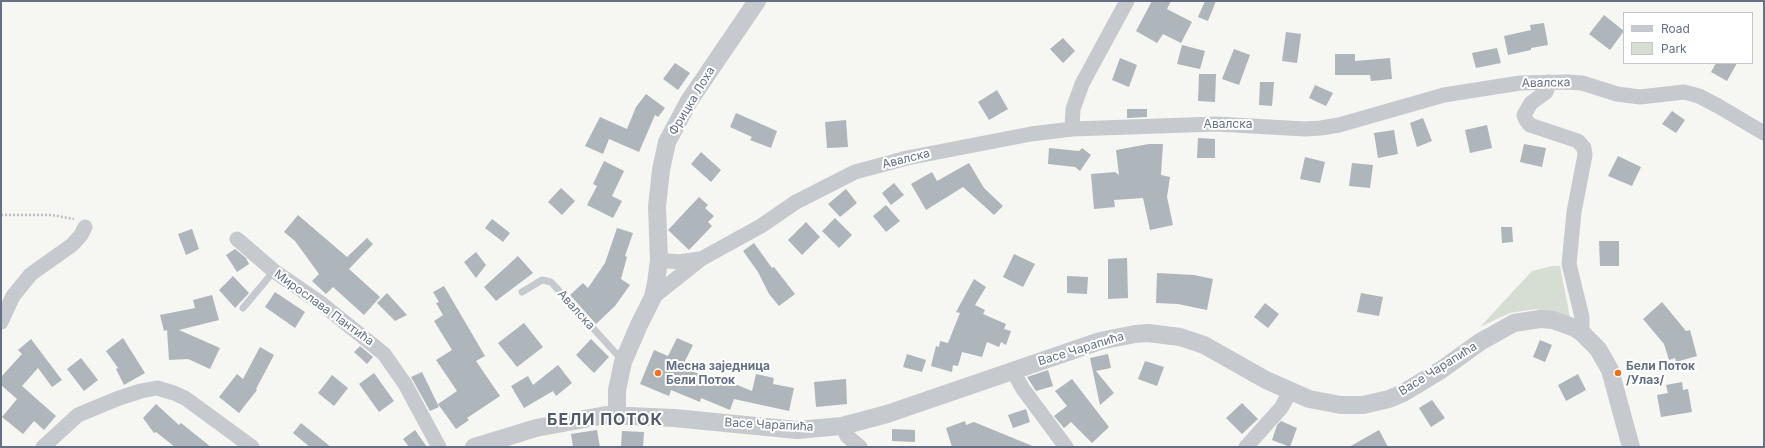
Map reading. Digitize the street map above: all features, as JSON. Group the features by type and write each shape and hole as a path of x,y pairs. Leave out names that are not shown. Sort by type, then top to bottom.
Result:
{"street":[{"name":"Фрицка Лоха","path":"658,260 657,207 661,170 667,142 689,101 757,1"},
{"path":"1072,129 1074,109 1082,84 1127,1"},
{"name":"Авалска","path":"653,297 701,259 761,226 796,202 855,172 907,158 953,148 1031,134 1072,129 1216,124 1251,124 1305,129 1321,128 1339,125 1444,95 1506,84 1549,82 1574,82 1617,94 1640,97 1684,92 1699,96 1764,133"},
{"path":"1549,82 1546,92 1532,103 1524,115 1530,125 1578,141 1584,148 1585,155 1574,212 1569,264 1582,317 1582,333"},
{"path":"1,322 14,296 31,274 72,246 82,235 85,227"},
{"name":"Мирослава Пантића","path":"237,239 274,271 322,304 384,354 405,384 439,447"},
{"name":"Авалска","path":"617,415 617,390 623,362 653,297 658,260 679,262 701,259"},
{"name":"Васе Чарапића","path":"474,447 552,424 592,416 617,415 674,418 797,430 842,426 887,414 1100,341 1136,334 1166,335 1190,340 1204,345 1290,392 1324,403 1352,405 1369,404 1389,399 1409,389 1441,370 1480,342 1514,323 1540,319 1565,323 1582,333 1598,349 1610,370 1631,447"},
{"path":"1013,371 1023,389 1066,447"},
{"path":"43,447 78,415 119,398 157,388 185,398 252,447"},
{"path":"1246,447 1281,408 1290,392"},
{"path":"842,426 847,436 860,447"}],"lane":[{"path":"243,308 274,271"},
{"name":"Авалска","path":"522,292 542,280 551,282 623,362"}],"path":[{"path":"1,215 52,215 79,219 85,227"}],"green space":[{"path":"1552,266 1560,266 1570,317 1536,309 1510,313 1480,327 1532,271"}],"building":[{"path":"1152,1 1171,1 1167,9 1192,22 1181,43 1163,34 1157,43 1136,31"},
{"path":"1205,1 1216,1 1208,21 1198,17"},
{"path":"1604,15 1623,30 1610,50 1589,34"},
{"path":"1544,23 1548,45 1531,48 1531,50 1508,55 1504,36 1531,30 1530,25"},
{"path":"1286,32 1301,34 1297,63 1282,61"},
{"path":"1063,38 1075,51 1063,63 1050,49"},
{"path":"1182,45 1205,51 1200,69 1177,64"},
{"path":"1497,48 1501,63 1476,68 1472,53"},
{"path":"1234,49 1250,55 1239,85 1222,79"},
{"path":"1335,54 1355,54 1355,61 1390,58 1392,79 1371,81 1370,75 1335,75"},
{"path":"1120,58 1137,65 1129,87 1112,80"},
{"path":"675,63 690,73 678,90 663,79"},
{"path":"1715,64 1736,64 1727,81 1711,72"},
{"path":"1199,74 1216,74 1215,102 1198,101"},
{"path":"1260,82 1274,82 1272,106 1259,105"},
{"path":"1315,85 1333,93 1326,106 1309,98"},
{"path":"997,90 1008,109 989,120 978,102"},
{"path":"646,94 665,108 658,117 655,115 639,152 609,139 603,154 585,146 600,117 627,129 636,107"},
{"path":"1127,109 1147,109 1147,117 1127,118"},
{"path":"1672,111 1685,120 1676,133 1662,124"},
{"path":"736,113 777,131 771,148 750,140 752,137 730,127"},
{"path":"1423,118 1432,141 1417,147 1410,123"},
{"path":"846,120 848,147 827,148 825,122"},
{"path":"1487,125 1492,148 1470,153 1465,130"},
{"path":"1394,130 1398,154 1378,158 1374,133"},
{"path":"1198,138 1215,139 1215,158 1197,158"},
{"path":"1149,144 1163,144 1161,175 1170,177 1167,197 1173,225 1150,230 1143,198 1114,200 1115,207 1094,209 1091,174 1115,172 1119,175 1116,150"},
{"path":"1524,144 1546,148 1542,167 1520,162"},
{"path":"1049,148 1079,151 1082,148 1091,155 1080,171 1075,167 1048,164"},
{"path":"701,152 721,170 711,182 691,164"},
{"path":"1618,156 1641,167 1632,186 1608,176"},
{"path":"1305,157 1325,162 1320,183 1300,179"},
{"path":"604,161 624,171 612,196 622,201 613,218 587,205 597,186 593,184"},
{"path":"969,163 984,188 1003,206 994,215 963,187 926,210 911,184 932,172 937,181"},
{"path":"1352,163 1373,165 1370,188 1349,186"},
{"path":"894,183 904,195 891,205 882,193"},
{"path":"561,188 575,201 562,215 548,202"},
{"path":"846,189 857,203 840,217 828,204"},
{"path":"699,197 708,205 705,208 714,216 708,222 712,226 689,250 668,230"},
{"path":"886,205 900,221 886,232 873,216"},
{"path":"298,215 347,257 367,238 373,244 349,269 380,297 364,315 333,287 326,294 312,281 319,274 295,241 284,232"},
{"path":"835,218 852,235 839,248 822,231"},
{"path":"492,219 510,233 503,242 485,228"},
{"path":"806,222 820,237 802,255 788,240"},
{"path":"1501,227 1512,227 1513,242 1502,243"},
{"path":"617,228 633,233 625,256 627,257 621,279 630,285 615,306 596,324 570,295 583,283 588,288 605,263"},
{"path":"192,229 199,249 186,255 178,234"},
{"path":"1599,241 1619,241 1619,266 1600,266"},
{"path":"754,243 772,268 774,267 795,294 779,306 769,294 758,272 743,251"},
{"path":"235,249 246,258 249,264 237,272 226,255"},
{"path":"476,252 486,265 476,278 464,262"},
{"path":"1014,254 1035,264 1023,287 1003,277"},
{"path":"518,256 533,273 496,301 484,287"},
{"path":"1127,258 1128,298 1108,299 1108,259"},
{"path":"1157,273 1194,275 1213,279 1207,310 1178,304 1156,303"},
{"path":"233,276 249,293 235,308 219,290"},
{"path":"1067,276 1088,277 1087,294 1067,293"},
{"path":"974,279 986,287 975,305 985,310 983,314 1006,324 1004,329 1011,331 1006,345 1001,342 999,347 987,342 982,357 962,352 958,366 953,365 952,372 931,366 936,346 939,347 940,341 948,343 960,313 956,312"},
{"path":"444,286 485,356 476,361 500,396 467,418 469,420 456,429 438,404 457,391 436,360 452,350 434,321 443,315 436,303 439,302 433,292"},
{"path":"275,292 305,312 295,328 265,307"},
{"path":"387,293 407,315 395,321 377,303"},
{"path":"1361,293 1383,297 1379,316 1357,312"},
{"path":"212,295 219,320 179,330 220,348 210,369 188,359 169,360 167,330 164,331 160,315 195,308 193,300"},
{"path":"1662,302 1686,331 1690,330 1697,356 1676,362 1675,358 1669,360 1664,344 1643,319"},
{"path":"1265,303 1279,314 1268,328 1254,317"},
{"path":"524,323 543,347 517,367 498,343"},
{"path":"123,338 145,373 124,385 116,369 118,368 106,351"},
{"path":"677,338 693,345 682,367 721,383 723,379 752,391 756,374 774,378 773,384 794,388 789,411 734,399 730,410 701,398 700,402 671,390 669,396 640,384 654,350 668,356"},
{"path":"31,339 62,380 52,387 38,368 22,386 56,416 44,430 34,421 23,434 2,417 17,399 1,385 1,377 22,354 18,350"},
{"path":"591,339 609,357 594,373 576,355"},
{"path":"1540,340 1552,345 1545,362 1533,357"},
{"path":"360,346 373,357 367,364 354,352"},
{"path":"260,347 274,355 256,389 257,390 239,413 219,397 237,374 243,379"},
{"path":"907,354 926,360 922,372 903,367"},
{"path":"1108,354 1111,368 1096,371 1114,393 1100,405 1090,358"},
{"path":"81,358 98,380 84,391 67,369"},
{"path":"1145,361 1164,367 1157,386 1138,379"},
{"path":"558,365 572,383 556,396 553,391 524,408 511,386 528,376 533,385"},
{"path":"1048,370 1053,386 1036,391 1027,377"},
{"path":"422,372 439,407 430,411 411,377"},
{"path":"374,373 394,401 379,412 359,384"},
{"path":"1578,374 1586,390 1566,401 1558,385"},
{"path":"332,375 348,388 334,406 318,393"},
{"path":"846,379 847,404 816,407 814,382"},
{"path":"1072,379 1109,427 1092,443 1071,422 1064,428 1054,416 1067,406 1055,391"},
{"path":"1682,382 1683,390 1688,389 1692,412 1661,417 1657,395 1668,393 1666,385"},
{"path":"1432,400 1445,418 1431,427 1419,408"},
{"path":"1242,403 1258,419 1242,434 1226,418"},
{"path":"156,404 179,425 181,423 211,447 175,447 156,432 154,433 143,418"},
{"path":"1026,409 1030,422 1013,428 1008,415"},
{"path":"965,421 966,425 974,422 1035,447 952,447 946,428"},
{"path":"1281,421 1297,428 1290,447 1272,440 1277,425"},
{"path":"301,423 331,447 310,447 293,433"},
{"path":"892,429 915,430 915,442 892,441"},
{"path":"415,430 427,447 409,447 403,439"},
{"path":"597,430 600,447 573,447 571,434"},
{"path":"1379,430 1388,447 1349,447"},
{"path":"622,431 644,432 643,447 621,447"}],"place":[{"name":"Месна заједница Бели Поток","path":"658,373"},
{"name":"Бели Поток /Улаз/","path":"1618,373"}],"district":[{"name":"БЕЛИ ПОТОК","path":"605,420"}]}
